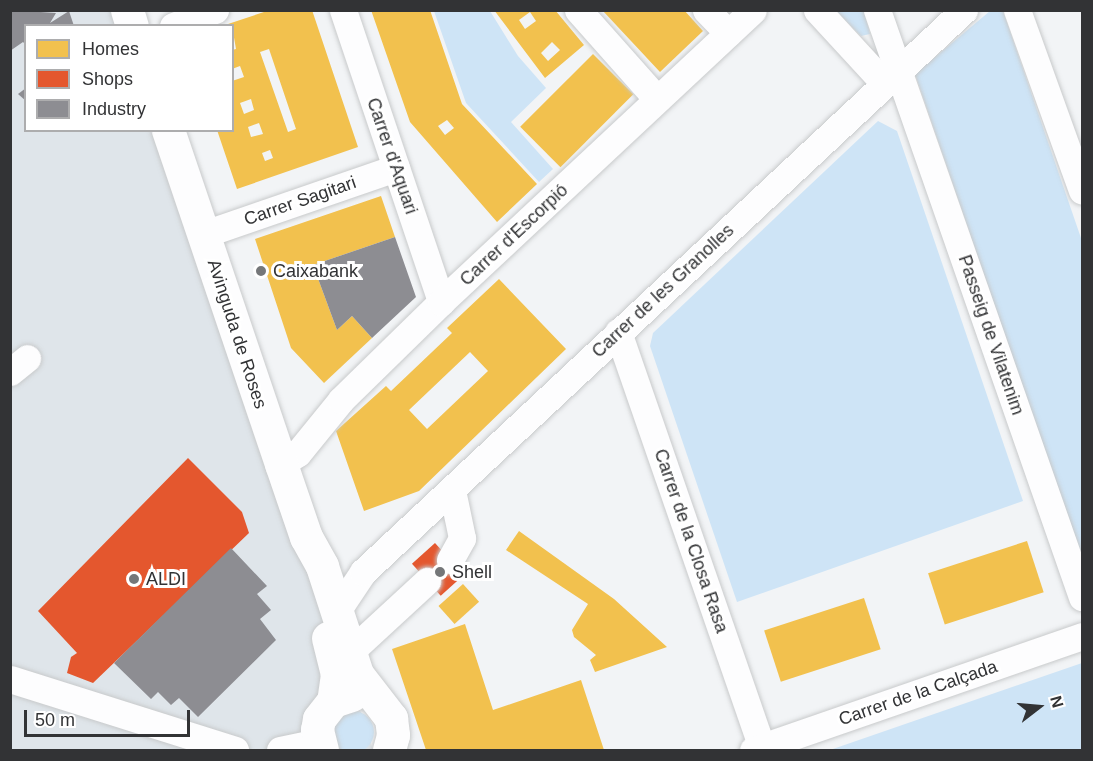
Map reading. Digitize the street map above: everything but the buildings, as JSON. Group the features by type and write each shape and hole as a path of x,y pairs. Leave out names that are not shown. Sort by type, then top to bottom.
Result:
{"main road":[{"name":"Avinguda de Roses","path":"169,132 306,537"},
{"path":"306,537 322,566 350,652 364,685 381,704 393,726 389,750"},
{"path":"306,537 315,595 336,662 333,701 319,719 320,746"},
{"path":"333,701 357,694 381,704"}],"street":[{"path":"178,24 215,10"},
{"name":"Carrer d'Aquari","path":"343,10 441,302"},
{"path":"578,10 657,99"},
{"path":"706,10 728,33"},
{"name":"Carrer d'Escorpió","path":"281,464 298,453 341,400 441,302 753,10"},
{"path":"817,10 891,79"},
{"name":"Passeig de Vilatenim","path":"877,10 891,79 1083,597"},
{"name":"Carrer de les Granolles","path":"337,611 363,572 964,10"},
{"path":"1017,10 1083,190"},
{"name":"Carrer Sagitari","path":"204,234 396,168"},
{"name":"Carrer de la Closa Rasa","path":"618,332 759,749"},
{"path":"450,560 462,538 452,490"},
{"path":"322,566 363,572"},
{"path":"350,652 427,581"},
{"name":"Carrer de la Calçada","path":"759,749 1083,636"},
{"path":"10,679 235,750"},
{"path":"280,750 320,746"}],"shaded area":[{"path":"10,11 133,11 138,24 24,24 24,132 171,132 373,750 11,750"},
{"path":"434,11 490,11 518,56 546,88 511,122 553,169 539,182 466,103"},
{"path":"836,11 864,11 870,34 861,36"},
{"path":"990,11 1003,11 1082,241 1082,559 915,74"},
{"path":"878,121 897,131 1023,501 737,602 650,346 653,333"},
{"path":"1082,663 1082,750 830,750"},
{"path":"353,711 368,717 374,732 368,747 353,753 338,747 332,732 338,717"}],"place":[{"name":"Caixabank","path":"261,271"},
{"name":"Shell","path":"440,572"},
{"name":"ALDI","path":"134,579"}]}
